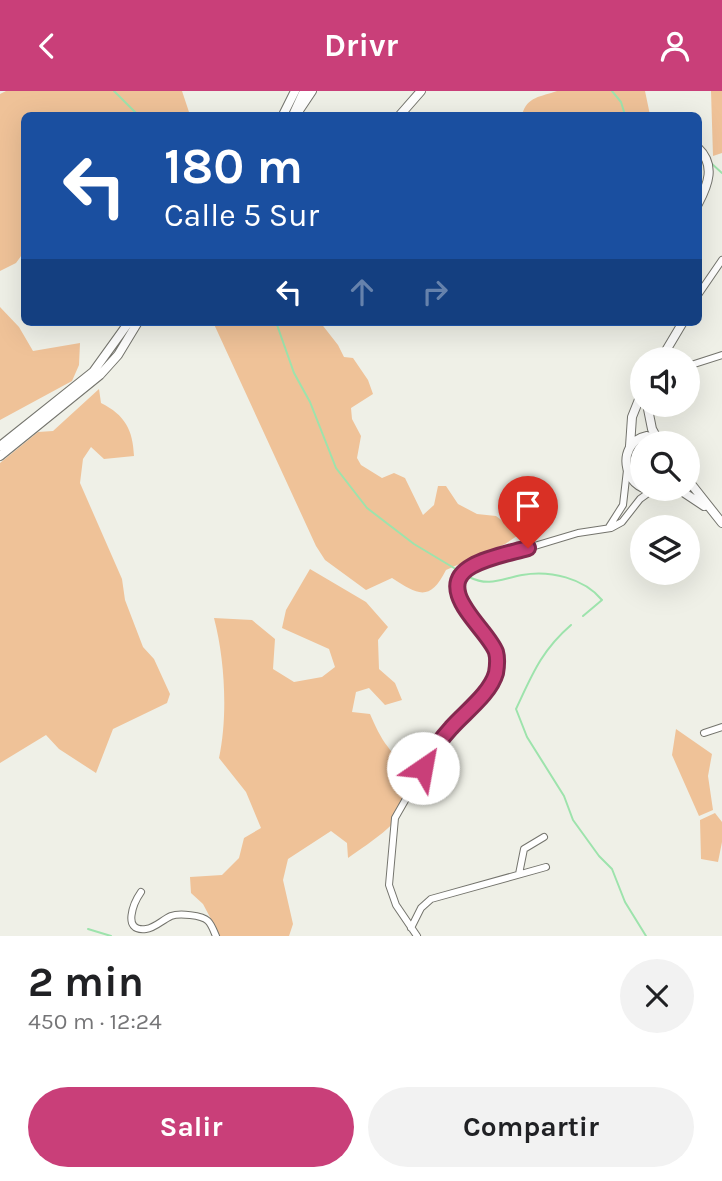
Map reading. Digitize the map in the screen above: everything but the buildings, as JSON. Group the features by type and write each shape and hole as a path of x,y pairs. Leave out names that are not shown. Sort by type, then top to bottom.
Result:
{"main road":[{"path":"284,112 295,91"},
{"path":"296,112 304,91"},
{"path":"297,112 312,91"},
{"path":"403,112 421,91"},
{"path":"702,153 709,165 707,184 702,195"},
{"path":"0,446 93,372 126,326"},
{"path":"0,456 100,375 118,355 136,326"},
{"path":"669,347 682,326"},
{"path":"630,447 627,470 630,475"},
{"path":"700,496 722,523"},
{"path":"696,501 712,512"}],"street":[{"path":"702,289 722,260"},
{"path":"700,362 722,355"},
{"path":"608,528 623,505 627,470"},
{"path":"416,936 396,905 389,885 394,828 401,804 435,748 495,675 496,653 462,605 458,594 460,579 467,569 478,563 622,522 638,501"},
{"path":"704,733 722,727"},
{"path":"519,874 524,849 544,837"},
{"path":"411,928 422,908 431,899 546,867"},
{"path":"141,892 130,913 136,926 150,928 176,915 202,917 209,922 216,936"}],"shaded area":[{"path":"6,91 182,91 189,112 21,112 21,256 16,263 0,271 0,94"},
{"path":"557,91 645,91 649,112 523,112 527,104 540,96"},
{"path":"711,91 722,91 722,153 713,156"},
{"path":"0,307 19,327 33,351 80,343 79,365 72,381 0,420"},
{"path":"215,326 323,326 344,357 353,358 368,380 373,394 351,408 352,419 361,436 357,458 361,465 382,478 394,473 405,478 423,515 434,505 438,486 446,486 458,504 477,514 496,516 520,534 505,544 446,570 434,587 423,592 409,588 392,578 366,590 325,560 316,546"},
{"path":"99,389 101,403 126,424 132,438 134,456 104,459 91,447 83,459 80,483 122,579 125,600 143,647 154,659 170,694 167,703 113,729 96,773 59,749 46,735 0,763 0,463 38,432 53,431"},
{"path":"310,569 366,602 388,627 378,640 379,669 395,683 402,700 385,705 369,688 356,692 352,712 370,714 385,743 406,767 411,782 410,796 405,809 384,832 348,858 347,843 331,831 288,859 283,880 293,924 289,936 220,936 203,904 191,893 190,877 222,875 239,858 244,838 261,828 246,792 219,758 224,724 224,688 221,652 214,618 252,620 275,639 273,669 294,682 322,677 335,667 329,649 282,628 286,610"},
{"path":"676,729 712,754 708,776 713,810 699,816 672,755"},
{"path":"715,813 722,822 718,862 701,859 700,820"}],"waterway":[{"path":"114,91 135,112"},
{"path":"612,91 621,102 624,112"},
{"path":"711,163 722,173"},
{"path":"277,326 294,373 310,402 336,468 367,508 414,544 459,571"},
{"path":"469,577 489,582 533,574 566,577 586,586 602,600 583,616"},
{"path":"571,625 545,654 516,709 527,737 564,796 573,820 612,869 625,902 646,936"},
{"path":"88,929 111,936"}],"route":[{"path":"423,768 435,748 494,679 496,670 498,659 493,646 465,611 459,599 462,575 478,563 528,548"}]}
